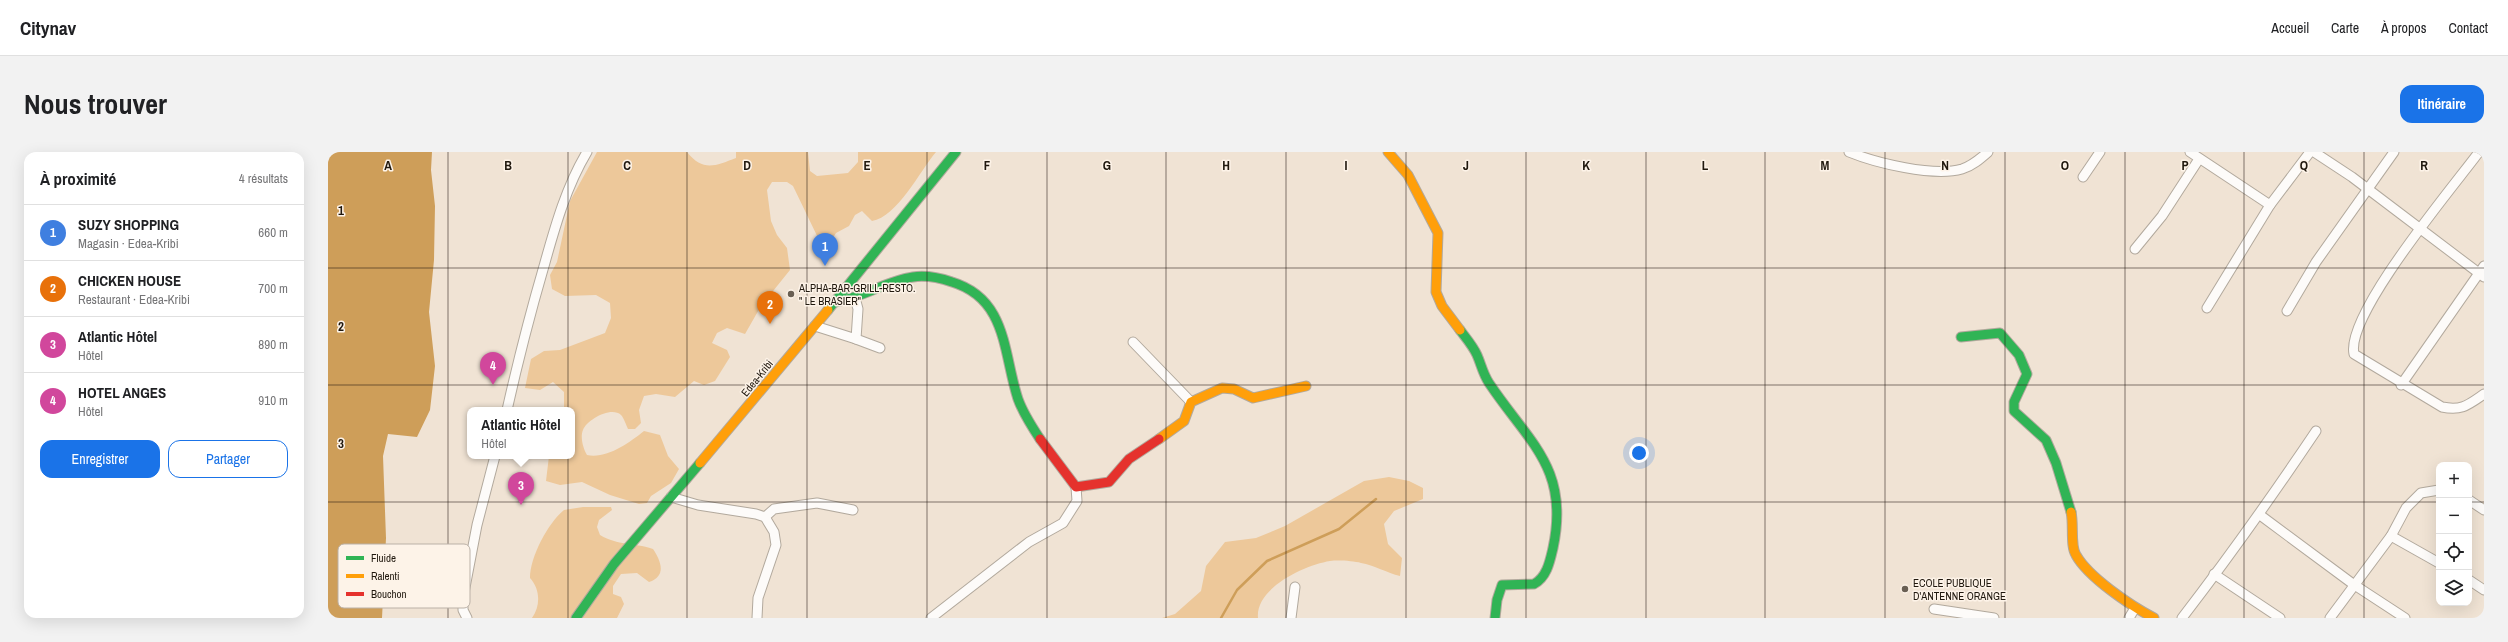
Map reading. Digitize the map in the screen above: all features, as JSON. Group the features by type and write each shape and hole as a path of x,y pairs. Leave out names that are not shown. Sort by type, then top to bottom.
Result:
{"main road":[{"name":"Edea-Kribi","path":"576,618 614,564 754,401 956,152"},
{"path":"1388,152 1409,177 1439,235 1439,261 1434,284 1439,299 1452,323 1474,348 1485,378 1510,414 1533,442 1552,478 1557,495 1556,530 1550,560 1544,575 1537,583 1529,585 1511,583 1502,585 1497,600 1495,618"},
{"path":"834,302 855,298 900,281 921,276 958,283 976,291 988,304 1008,353 1019,403 1040,437 1076,487 1092,486 1109,482 1129,459 1176,428 1184,421 1191,402 1223,387 1231,387 1253,398 1306,386"},
{"path":"1961,337 1996,332 2000,333 2027,367 2026,381 2015,396 2013,403 2014,411 2046,440 2072,516 2076,554 2098,579 2135,608 2154,618"}],"street":[{"path":"508,407 522,341 553,234 574,172 587,152"},
{"path":"1849,152 1905,168 1942,170 1962,169 1974,164 1988,152"},
{"path":"2083,177 2100,152"},
{"path":"2190,152 2270,205"},
{"path":"2207,308 2270,205 2310,152"},
{"path":"2314,152 2420,230 2482,272 2402,385"},
{"path":"2287,311 2316,262 2394,152"},
{"path":"2479,152 2381,284 2364,313 2352,347 2354,354 2402,385 2442,407 2454,410 2465,407 2484,394"},
{"path":"2136,249 2162,216 2199,159"},
{"path":"855,298 858,309 856,339"},
{"path":"815,326 880,348"},
{"path":"1133,342 1191,402"},
{"path":"2182,618 2245,531 2260,515 2316,431"},
{"path":"470,562 477,525 494,459"},
{"path":"931,618 1029,542 1063,523 1077,501 1092,486"},
{"path":"1076,487 1077,501"},
{"path":"2330,618 2353,584 2391,536 2406,508 2421,493 2436,490"},
{"path":"671,497 698,505 756,514 765,517 774,532 776,545 758,598 757,618"},
{"path":"2472,502 2484,510"},
{"path":"765,517 774,509 817,503 853,510"},
{"path":"2260,515 2353,584 2405,618"},
{"path":"2391,536 2436,561"},
{"path":"2214,574 2280,618"},
{"path":"2472,582 2484,590"},
{"path":"1291,618 1294,587"},
{"path":"463,608 467,618"},
{"path":"2129,618 2135,608"},
{"path":"1934,609 1994,618"}],"shaded area":[{"path":"328,152 432,152 431,170 435,206 434,260 429,312 435,366 430,410 417,437 388,434 383,456 386,544 338,544 338,608 382,608 382,618 328,618"},
{"path":"597,152 687,152 698,162 710,166 736,158 736,152 808,152 810,171 817,176 848,173 858,162 858,152 936,152 907,192 890,211 881,218 872,221 862,211 855,215 849,226 836,233 828,246 820,242 793,186 787,182 772,182 767,190 771,221 777,235 787,248 790,270 761,306 745,334 727,328 717,333 712,343 727,350 730,357 715,381 704,385 694,381 675,397 656,394 644,396 639,410 641,423 635,429 628,429 621,415 611,412 594,418 585,426 583,430 583,446 587,455 595,456 617,449 644,431 660,435 668,456 679,469 671,483 651,496 647,503 639,504 610,495 582,482 560,485 546,481 549,459 575,459 575,407 564,407 564,392 553,382 540,390 525,388 531,359 544,351 560,350 605,333 611,318 610,303 596,295 565,296 552,289 550,275 557,262 570,201"},
{"path":"1389,477 1409,481 1423,488 1423,499 1394,511 1384,524 1388,544 1402,558 1400,576 1366,564 1350,561 1330,561 1308,567 1295,573 1273,588 1264,597 1259,607 1258,618 1162,618 1175,614 1201,591 1206,566 1225,542 1256,538 1285,526 1364,481"},
{"path":"583,507 611,507 612,510 599,520 597,527 600,535 613,541 653,549 660,563 660,572 655,579 649,582 637,573 621,574 613,586 613,594 621,597 624,604 617,618 532,618 537,608 538,597 536,587 530,578 533,560 541,541 552,523 564,510"}],"waterway":[{"path":"1221,618 1237,590 1267,561 1339,529 1376,499"}],"traffic: fast":[{"path":"828,310 956,152"},
{"path":"835,302 855,297 893,282 918,276 943,279 970,290 984,301 994,315 1005,347 1018,399 1025,415 1040,439"},
{"path":"1460,330 1475,352 1489,383 1531,440 1542,458 1551,476 1556,497 1557,520 1553,548 1545,573 1534,584 1502,585 1497,600 1495,618"},
{"path":"1961,337 2000,333 2019,355 2027,374 2014,402 2014,411 2046,440 2056,463 2071,512"},
{"path":"576,618 614,564 700,463"}],"traffic: slow":[{"path":"1388,152 1408,175 1438,233 1436,292 1442,306 1460,330"},
{"path":"700,463 828,310"},
{"path":"1159,439 1184,421 1191,402 1222,388 1234,389 1253,398 1306,386"},
{"path":"2071,512 2074,551 2082,564 2111,590 2154,618"}],"traffic: jam":[{"path":"1040,439 1076,487 1109,482 1129,459 1159,439"}],"place":[{"name":"SUZY SHOPPING","path":"825,266"},
{"name":"ALPHA-BAR-GRILL-RESTO. \" LE BRASIER\"","path":"791,294"},
{"name":"CHICKEN HOUSE","path":"770,324"},
{"name":"HOTEL ANGES","path":"493,385"},
{"name":"Atlantic Hôtel","path":"521,505"},
{"name":"ECOLE PUBLIQUE D'ANTENNE ORANGE","path":"1905,589"}]}
